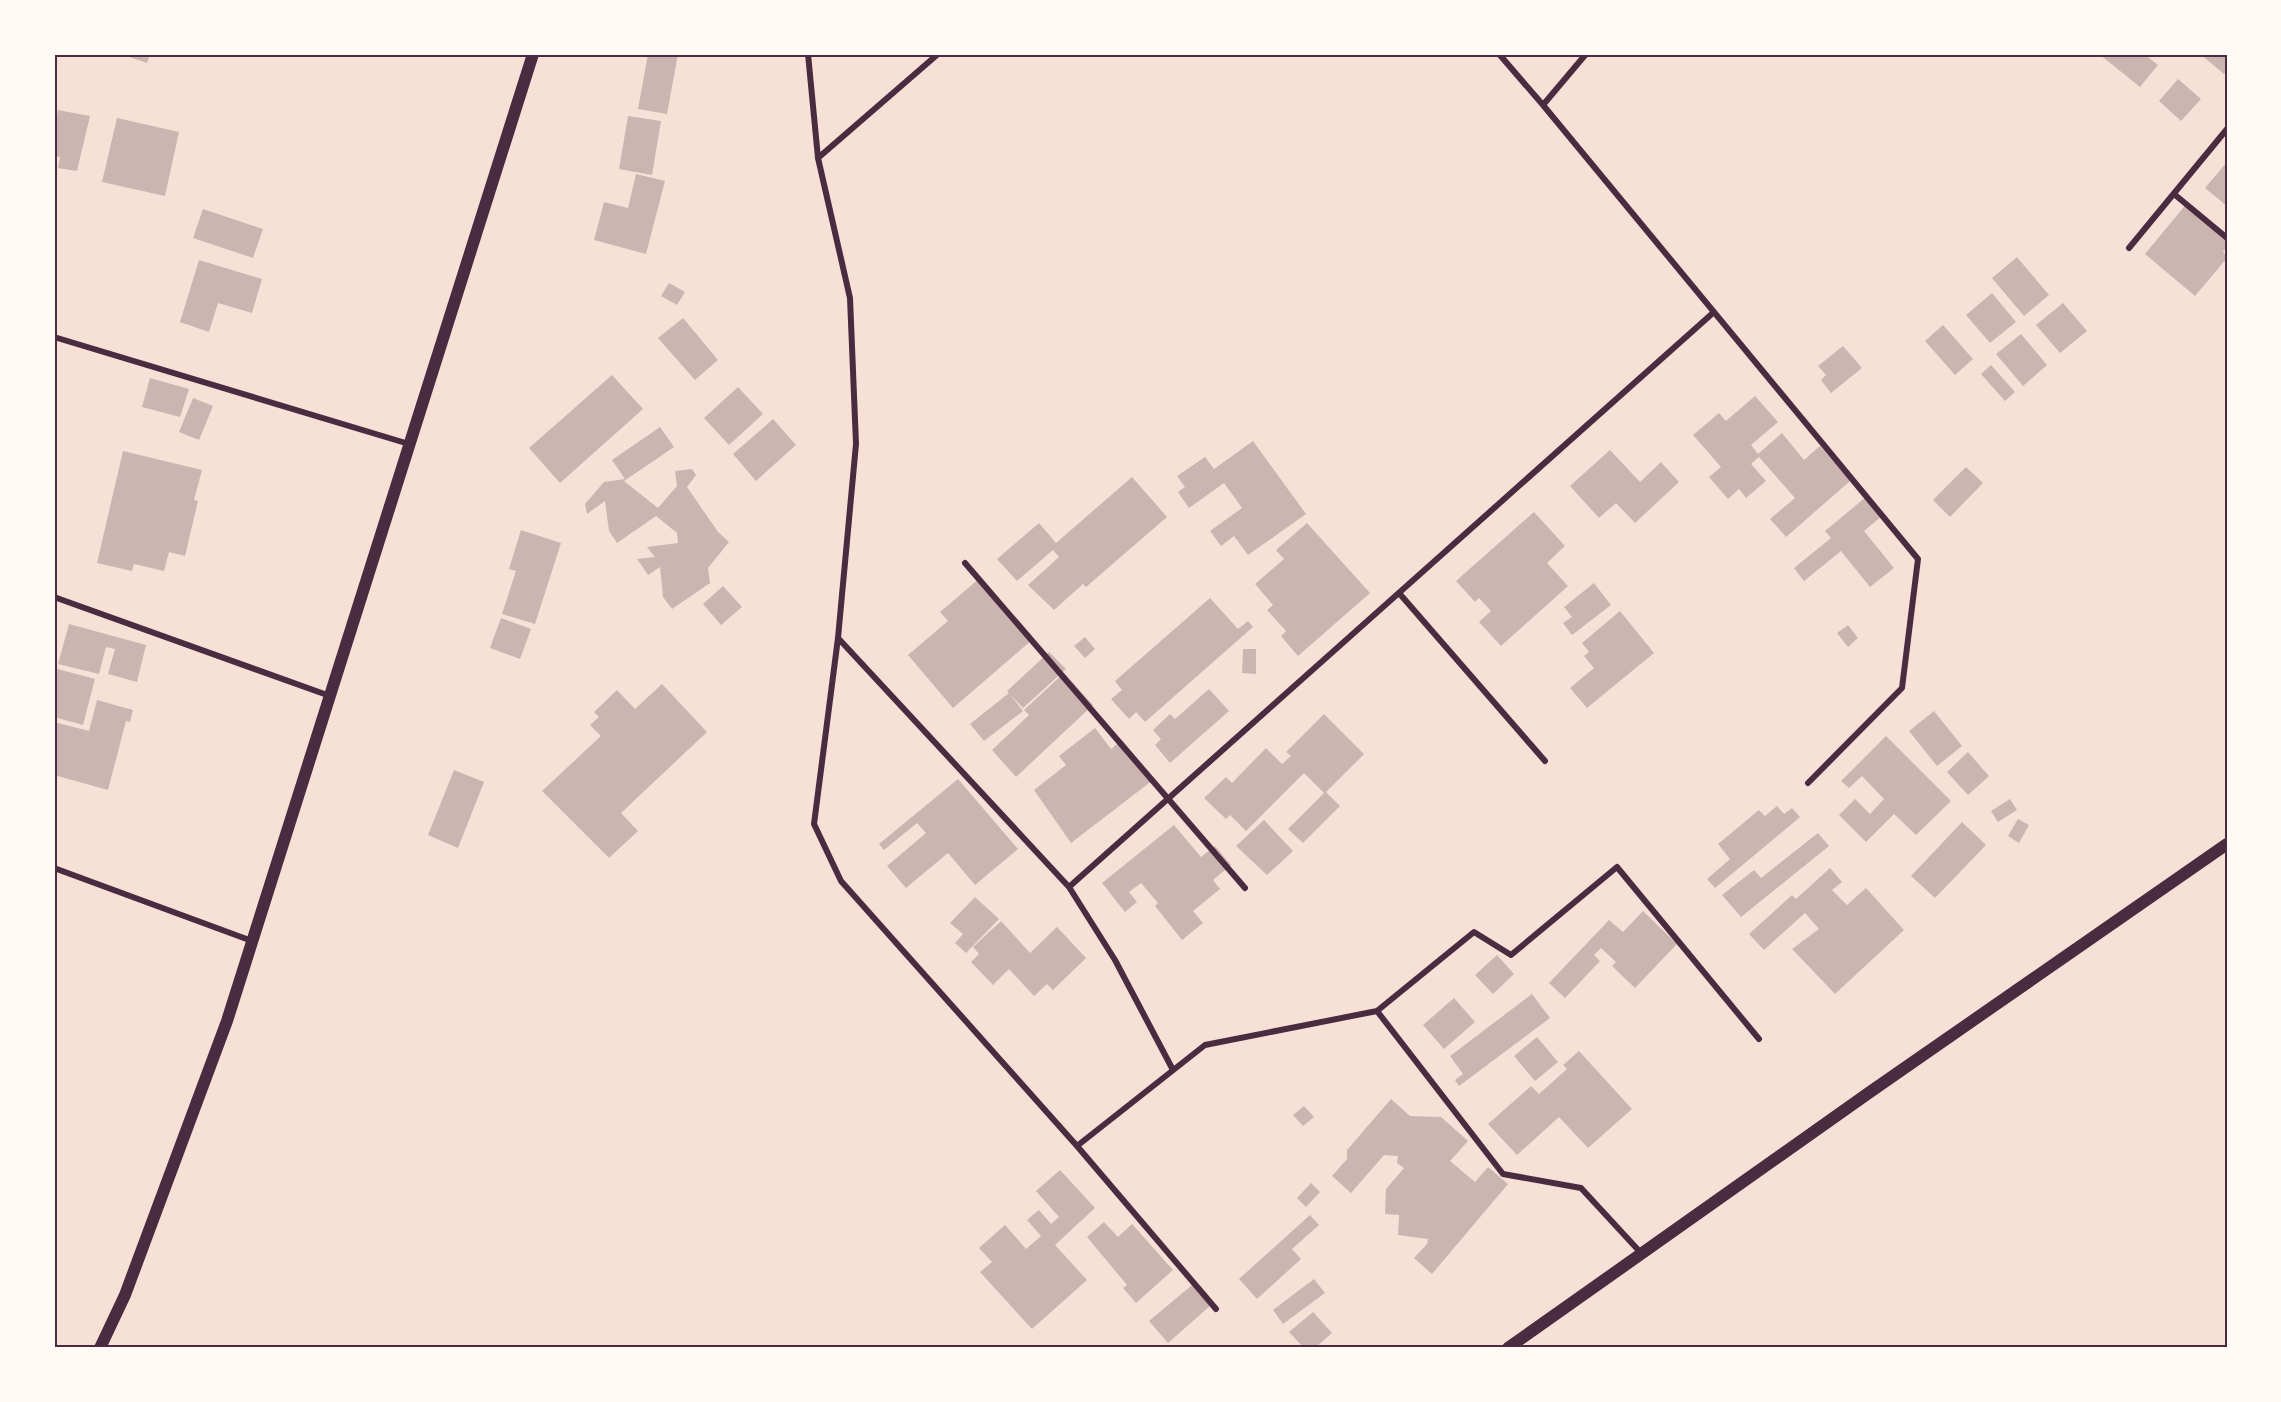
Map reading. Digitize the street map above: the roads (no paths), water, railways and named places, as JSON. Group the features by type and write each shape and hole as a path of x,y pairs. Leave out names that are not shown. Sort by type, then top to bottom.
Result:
{"main road":[{"path":"100,1348 125,1295 227,1021 533,54"},
{"path":"1508,1348 2227,844"}],"street":[{"path":"808,54 818,158 850,298 856,444 838,638 814,824 841,881 1077,1146 1216,1309"},
{"path":"818,158 938,54"},
{"path":"1499,54 1918,559 1902,688 1808,783"},
{"path":"1543,105 1586,54"},
{"path":"2129,248 2227,129"},
{"path":"2174,194 2227,238"},
{"path":"1068,887 1714,312"},
{"path":"54,337 410,444"},
{"path":"965,563 1166,800 1245,888"},
{"path":"1399,593 1545,761"},
{"path":"54,597 330,696"},
{"path":"838,638 1068,887 1115,960 1173,1070"},
{"path":"1077,1146 1205,1045 1377,1011 1474,932 1511,956 1617,867 1759,1038"},
{"path":"54,868 253,941"},
{"path":"1377,1011 1503,1174 1581,1188 1642,1254"}]}
